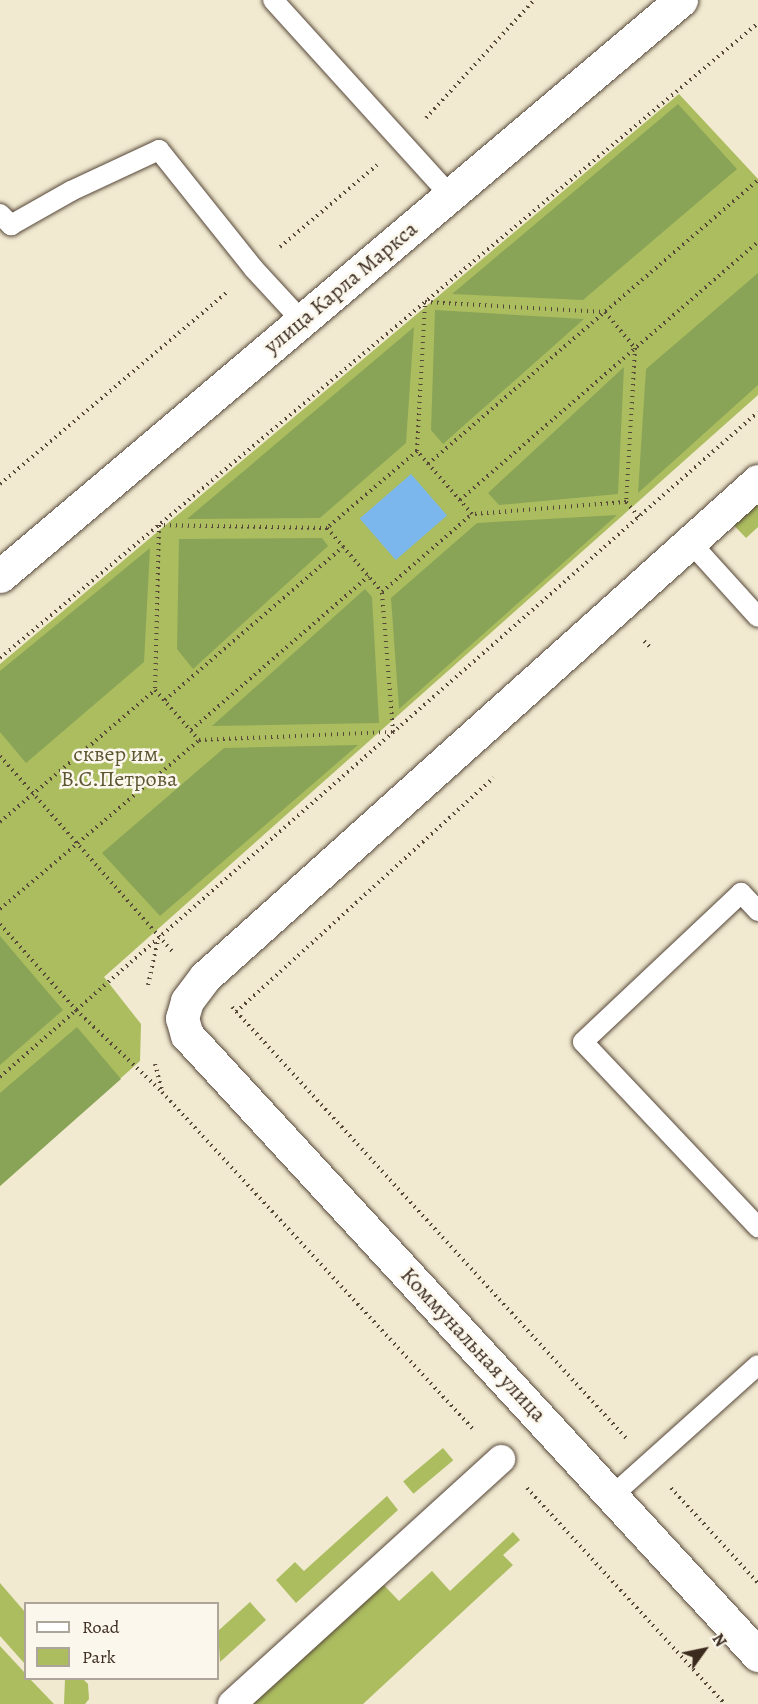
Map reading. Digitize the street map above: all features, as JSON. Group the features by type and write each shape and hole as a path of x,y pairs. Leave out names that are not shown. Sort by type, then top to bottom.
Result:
{"street":[{"name":"улица Карла Маркса","path":"0,576 450,195 664,5"},
{"path":"205,977 758,481"},
{"name":"Коммунальная улица","path":"205,977 187,1001 182,1018 187,1035 758,1655"},
{"path":"231,1704 501,1459"}],"lane":[{"path":"273,0 450,195"},
{"path":"4,224 159,150 254,269 302,321"},
{"path":"690,542 758,617"},
{"path":"758,911 741,893 583,1042 758,1227"},
{"path":"612,1496 758,1365"}],"path":[{"path":"0,658 758,23"},
{"path":"428,464 758,180"},
{"path":"460,500 758,242"},
{"path":"425,302 605,312 635,348 626,502 639,517"},
{"path":"425,302 417,451 472,514"},
{"path":"0,1077 758,412"},
{"path":"159,525 327,528 417,451"},
{"path":"382,592 472,514 626,502"},
{"path":"159,525 156,690 199,740"},
{"path":"327,528 382,592 393,732"},
{"path":"165,700 343,546"},
{"path":"191,730 369,576"},
{"path":"644,641 650,647"},
{"path":"0,822 156,690"},
{"path":"0,909 199,740 393,732"},
{"path":"0,756 159,939 205,977 758,1583"},
{"path":"0,924 76,1010 162,1092 725,1704"}],"green space":[{"name":"сквер им. В.С.Петрова","path":"679,94 758,179 758,395 104,977 141,1024 140,1061 0,1186 0,664"},
{"path":"678,104 737,169 583,300 452,294"},
{"path":"758,273 758,385 638,493 646,369"},
{"path":"435,310 584,319 443,444 431,430"},
{"path":"414,327 406,443 320,518 187,519"},
{"path":"624,367 618,494 499,505 488,493"},
{"path":"758,492 758,527 746,538 728,519"},
{"path":"617,515 399,709 391,598 477,523"},
{"path":"322,538 328,546 193,669 177,649 179,539"},
{"path":"150,548 144,662 26,763 0,732 0,671"},
{"path":"365,589 372,597 379,723 212,726"},
{"path":"358,745 160,916 102,853 224,748"},
{"path":"0,936 63,1010 0,1065"},
{"path":"77,1027 121,1079 0,1186 0,1093"},
{"path":"443,1448 453,1460 413,1494 403,1481"},
{"path":"387,1496 398,1510 296,1603 276,1580 295,1562 304,1571"},
{"path":"513,1532 520,1540 503,1555 513,1565 363,1704 246,1704 379,1580 399,1601 432,1571 450,1591"},
{"path":"0,1583 24,1611 24,1663 0,1636"},
{"path":"250,1602 266,1620 220,1662 219,1630"},
{"path":"0,1646 24,1672 24,1680 31,1680 54,1704 0,1704"},
{"path":"65,1680 84,1680 88,1684 89,1699 85,1704 64,1704"}],"water":[{"path":"411,474 447,516 396,560 360,519"}]}
